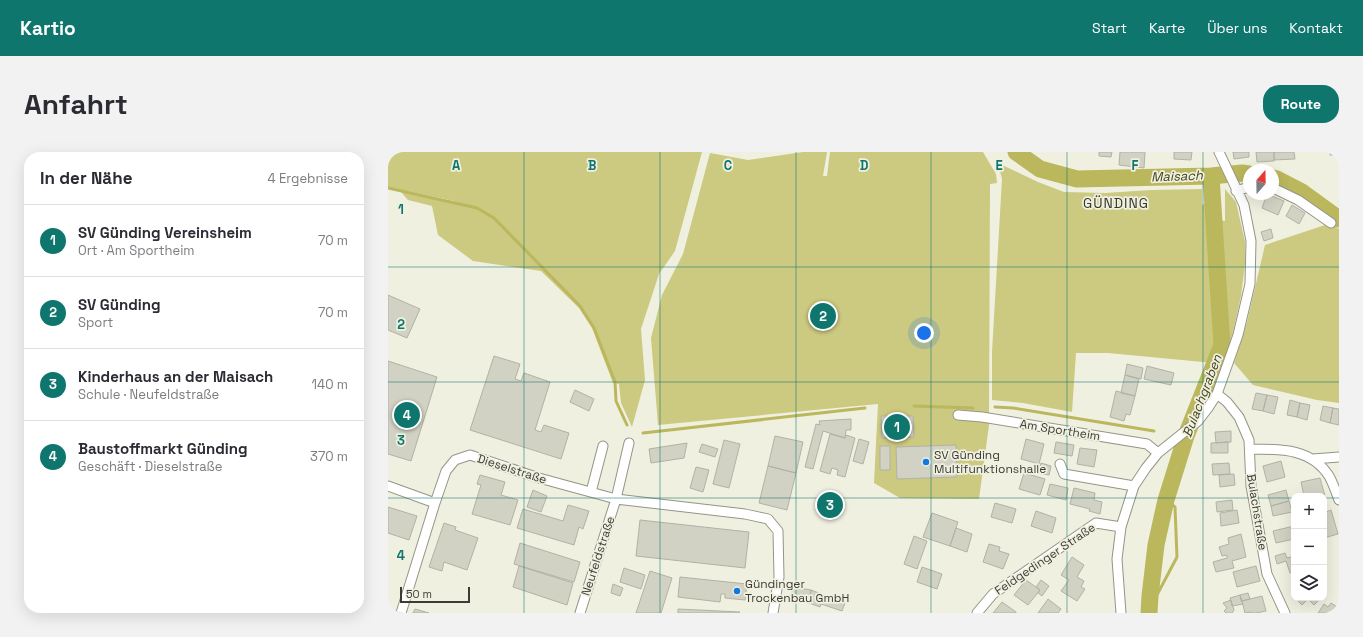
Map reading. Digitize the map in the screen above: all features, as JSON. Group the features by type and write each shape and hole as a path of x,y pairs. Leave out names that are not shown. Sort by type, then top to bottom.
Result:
{"street":[{"path":"1121,613 1116,559 1121,527 1134,486 1158,453 1198,421 1217,394 1238,336 1250,284 1251,241 1244,206 1221,156"},
{"path":"1236,188 1243,187"},
{"path":"1279,191 1298,200 1331,223"},
{"name":"Bulachstraße","path":"1217,394 1227,402 1238,417 1249,440 1251,486 1267,574 1285,613"},
{"name":"Am Sportheim","path":"958,415 982,417 1147,444 1158,453"},
{"path":"616,499 629,443"},
{"path":"591,492 603,446"},
{"path":"1250,449 1284,449 1313,459 1339,457"},
{"name":"Dieselstraße","path":"402,613 446,471 455,460 470,455 539,478 616,499 745,514 768,519 778,531 779,577 773,613"},
{"path":"1313,459 1329,476 1339,500"},
{"path":"1060,464 1064,474 1134,486"},
{"path":"388,486 435,503"},
{"name":"Neufeldstraße","path":"580,613 616,499"},
{"name":"Feldgedinger Straße","path":"980,612 993,594 1096,523 1121,527"}],"shaded area":[{"path":"388,152 702,152 675,251 659,274 641,329 645,380 632,427 621,403 619,384 613,383 592,328 579,308 541,271 473,261 438,235 432,206 408,200 401,192 459,202 388,187"},
{"path":"803,152 827,152 823,176 827,176 830,152 983,152 996,174 997,183 990,184 989,425 979,499 900,498 874,483 878,404 658,425 651,338 662,295 683,254 710,153 748,160"},
{"path":"998,163 1038,182 1064,192 1105,193 1202,189 1202,205 1209,201 1219,220 1225,221 1225,189 1236,202 1245,242 1245,264 1241,296 1224,364 1108,353 1076,353 1072,412 1023,403 992,400 992,352 1002,179"},
{"path":"1331,223 1339,229 1339,403 1317,400 1253,385 1234,363 1247,322 1265,245"}],"building":[{"path":"1099,152 1112,152 1111,157 1099,156"},
{"path":"1120,152 1145,152 1144,168 1119,165"},
{"path":"1174,152 1192,152 1191,160 1174,159"},
{"path":"1233,152 1249,152 1249,157 1234,159"},
{"path":"1256,152 1274,152 1274,161 1257,162"},
{"path":"1274,152 1294,152 1295,159 1274,160"},
{"path":"1330,152 1339,152 1339,155 1330,155"},
{"path":"1279,199 1284,201 1278,215 1262,208 1265,200"},
{"path":"1292,205 1305,213 1299,224 1286,216"},
{"path":"1271,229 1273,238 1264,241 1261,232"},
{"path":"388,295 420,309 407,338 388,330"},
{"path":"494,356 520,364 515,379 521,381 524,373 550,382 535,430 541,432 544,425 569,433 561,459 470,430"},
{"path":"388,361 437,377 411,461 388,454"},
{"path":"1127,364 1143,368 1141,379 1125,375"},
{"path":"1147,366 1174,373 1171,385 1144,379"},
{"path":"1125,375 1139,379 1135,396 1121,393"},
{"path":"575,390 594,399 589,411 570,402"},
{"path":"1116,391 1135,396 1130,415 1126,414 1124,421 1110,417"},
{"path":"1256,393 1267,395 1263,411 1252,409"},
{"path":"1267,395 1278,397 1274,414 1263,411"},
{"path":"1290,400 1300,403 1297,417 1287,415"},
{"path":"1300,403 1310,405 1307,420 1297,417"},
{"path":"1323,406 1333,408 1330,423 1320,420"},
{"path":"1333,408 1339,409 1339,425 1330,423"},
{"path":"881,416 913,416 914,437 882,438"},
{"path":"851,419 851,430 846,430 845,438 823,431 813,469 805,467 816,424 820,425 819,421"},
{"path":"1231,431 1231,442 1216,443 1215,432"},
{"path":"830,434 845,438 846,435 855,438 845,477 837,475 838,470 832,468 830,474 820,471"},
{"path":"775,436 803,442 796,473 768,466"},
{"path":"859,439 869,442 863,464 853,461"},
{"path":"1026,439 1044,444 1039,464 1021,459"},
{"path":"724,440 740,444 729,488 713,484"},
{"path":"1056,442 1074,445 1072,456 1054,453"},
{"path":"1228,442 1228,453 1211,453 1211,443"},
{"path":"687,443 684,458 651,463 649,449"},
{"path":"702,444 718,449 715,457 699,452"},
{"name":"SV Günding Multifunktionshalle","path":"956,445 957,477 897,479 896,447"},
{"path":"880,446 890,446 890,470 880,470"},
{"path":"1080,448 1097,450 1094,467 1077,464"},
{"path":"1281,461 1285,477 1267,482 1263,466"},
{"path":"1041,463 1051,466 1049,475 1038,473"},
{"path":"1229,463 1230,474 1213,475 1212,464"},
{"path":"768,466 796,473 787,510 759,503"},
{"path":"696,467 709,470 703,492 690,488"},
{"path":"1024,473 1045,479 1040,495 1019,489"},
{"path":"1234,474 1235,485 1220,487 1219,475"},
{"path":"480,475 505,482 501,495 518,500 510,525 472,514 481,485 477,484"},
{"path":"1320,478 1324,493 1303,493 1301,482"},
{"path":"1050,484 1068,488 1066,500 1047,495"},
{"path":"1074,488 1095,493 1094,500 1102,502 1100,514 1089,511 1090,509 1070,504"},
{"path":"533,490 547,496 541,512 527,507"},
{"path":"1286,490 1289,501 1271,506 1268,495"},
{"path":"1232,500 1233,510 1217,512 1216,502"},
{"path":"1289,501 1291,512 1273,516 1271,506"},
{"path":"995,503 1016,509 1012,523 991,517"},
{"path":"568,505 589,511 583,529 579,527 574,545 517,528 523,509 563,521"},
{"path":"388,507 417,516 409,540 388,533"},
{"path":"1237,510 1239,523 1221,526 1220,513"},
{"path":"1331,510 1338,534 1327,537 1327,529 1327,512"},
{"path":"1036,511 1056,518 1052,533 1031,526"},
{"path":"932,513 958,522 950,546 923,537"},
{"path":"640,520 749,532 745,568 636,556"},
{"path":"444,523 456,527 455,530 478,538 467,570 444,562 442,571 429,567"},
{"path":"1291,527 1291,540 1276,543 1273,531"},
{"path":"956,528 972,534 967,552 950,546"},
{"path":"1241,534 1246,557 1232,561 1234,568 1216,572 1213,562 1227,558 1227,555 1222,556 1219,547 1229,544 1228,538"},
{"path":"914,536 927,541 917,569 904,564"},
{"path":"520,543 580,562 574,582 514,564"},
{"path":"989,544 1000,547 999,551 1009,554 1003,569 983,562"},
{"path":"1285,553 1287,558 1291,557 1291,572 1286,561 1277,564 1275,556"},
{"path":"1072,557 1084,565 1077,577 1084,581 1081,587 1085,589 1077,601 1061,591 1069,580 1061,575"},
{"path":"519,566 573,583 567,605 513,587"},
{"path":"1256,566 1260,581 1237,587 1233,572"},
{"path":"922,567 942,574 937,589 917,582"},
{"path":"624,568 645,575 641,589 620,582"},
{"path":"650,571 672,578 661,613 636,613"},
{"path":"680,577 747,584 745,600 725,598 725,594 721,594 720,602 678,597"},
{"path":"1026,580 1040,590 1028,605 1014,595"},
{"path":"1041,580 1049,586 1042,596 1038,593 1040,590 1036,587"},
{"path":"613,584 623,588 620,596 611,593"},
{"path":"793,587 811,590 809,603 790,600"},
{"path":"811,590 845,603 842,611 821,604 820,607 809,603"},
{"path":"1248,593 1250,599 1241,601 1240,595"},
{"path":"1240,595 1243,604 1232,606 1230,598"},
{"path":"1262,596 1266,611 1245,613 1242,601"},
{"path":"1048,599 1061,609 1058,613 1038,613"},
{"path":"1231,600 1234,610 1232,613 1226,613 1224,611 1227,608 1223,603"},
{"path":"1298,601 1306,601 1302,605"},
{"path":"1310,601 1318,601 1314,605"},
{"path":"1002,602 1016,612 1016,613 993,613"},
{"path":"1331,603 1339,608 1339,613 1318,613 1324,604 1328,607"},
{"path":"415,609 429,613 413,613"},
{"path":"678,609 740,612 678,613"}],"waterway":[{"name":"Maisach","path":"1016,152 1040,169 1077,179 1211,176 1243,173"},
{"name":"Bulachgraben","path":"1149,613 1156,545 1166,500 1186,436 1222,345 1211,176"},
{"name":"Maisach","path":"1279,180 1302,192 1339,219"},
{"path":"388,188 477,208 494,218 580,306 594,328 615,382 616,401 627,425"},
{"path":"914,406 973,408"},
{"path":"995,407 1013,408 1154,431"},
{"path":"643,433 865,408"},
{"path":"1149,610 1177,557 1175,507 1166,500"}],"place":[{"name":"SV Günding","path":"823,316"},
{"name":"Baustoffmarkt Günding","path":"407,415"},
{"name":"SV Günding Vereinsheim","path":"897,427"},
{"name":"SV Günding Multifunktionshalle","path":"926,462"},
{"name":"Kinderhaus an der Maisach","path":"830,505"},
{"name":"Gündinger Trockenbau GmbH","path":"737,591"}],"district":[{"name":"GÜNDING","path":"1116,203"}]}
